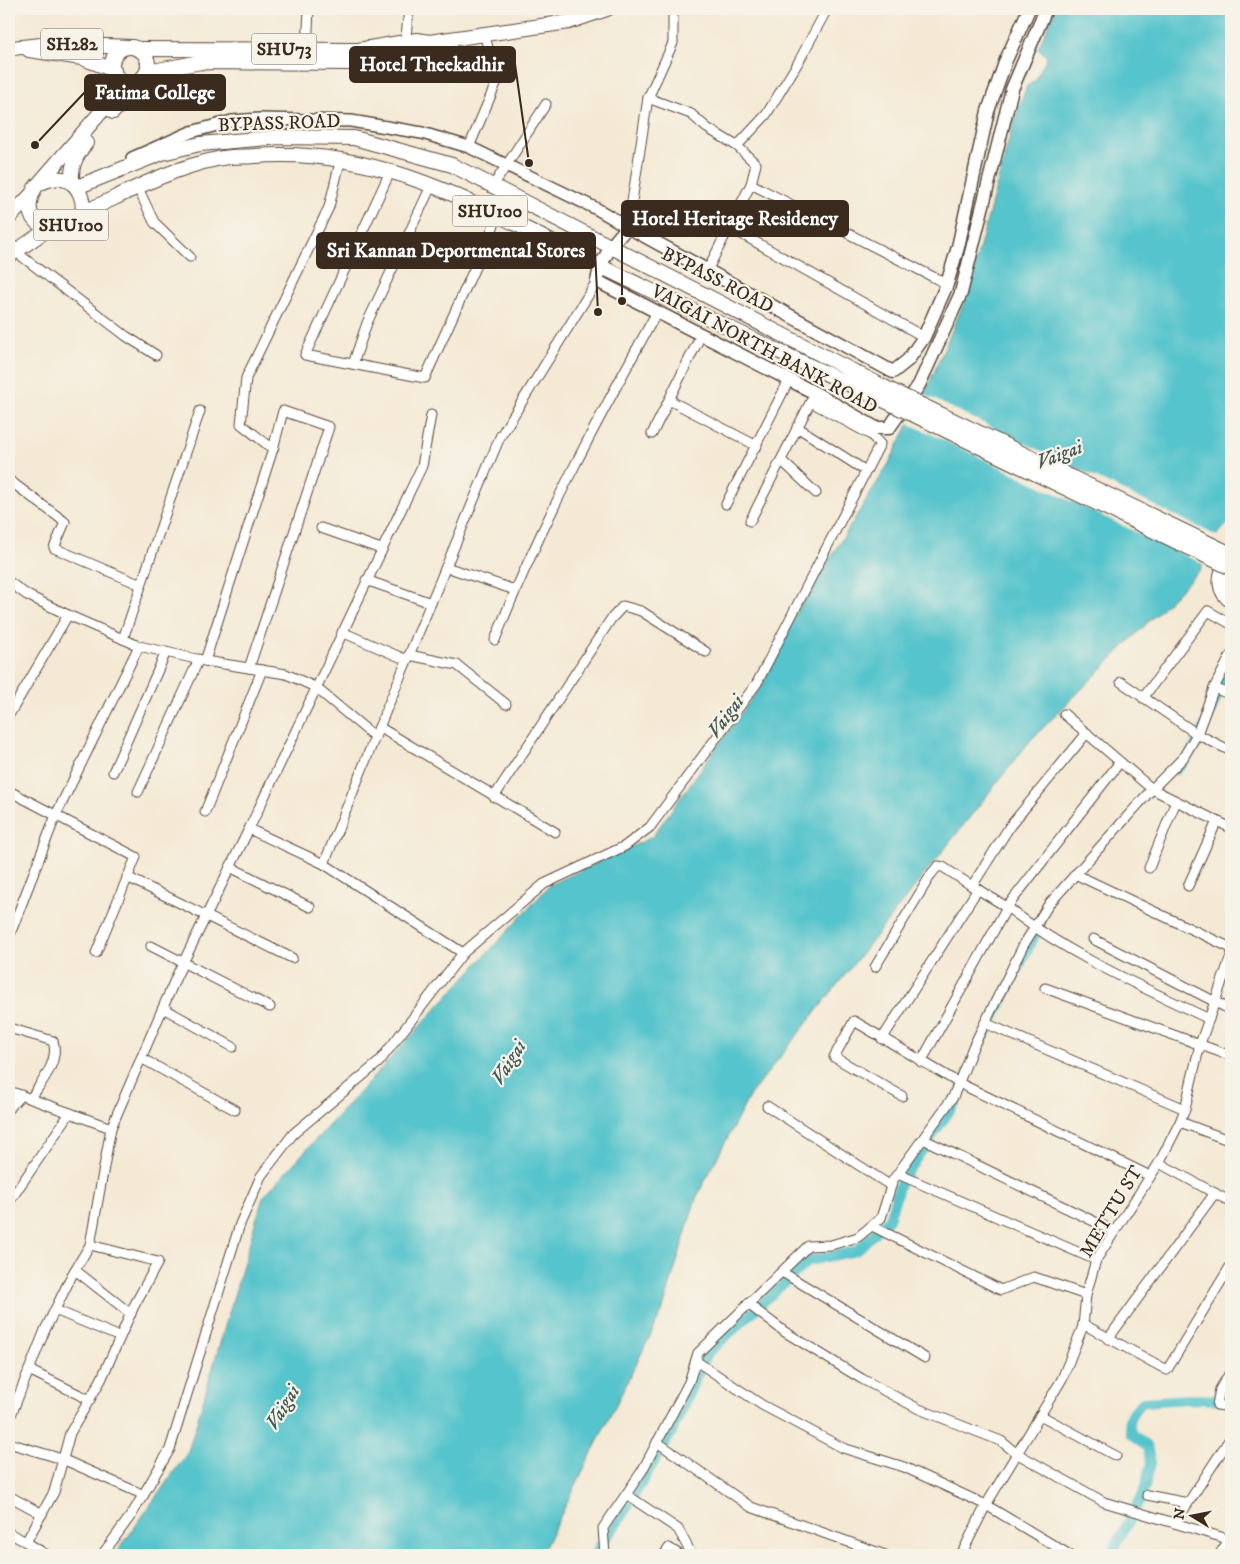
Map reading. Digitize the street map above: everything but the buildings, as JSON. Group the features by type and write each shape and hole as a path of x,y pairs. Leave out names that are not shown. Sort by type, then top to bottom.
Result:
{"main road":[{"name":"SHU73","path":"117,75 130,83 143,76 201,62 349,63 405,48 417,40 429,42 570,22 606,9"},
{"name":"VAIGAI NORTH BANK ROAD","path":"628,227 708,269 893,372 908,360 924,336 947,284 958,247 988,111 1006,60 1029,9"},
{"name":"VAIGAI NORTH BANK ROAD","path":"596,281 789,380 813,397 876,428 889,428 919,385 961,293 1012,89 1046,9"},
{"name":"SH282","path":"10,48 51,44 135,48"},
{"name":"SH282","path":"10,48 82,58 117,75"},
{"name":"SHU73","path":"135,48 358,50 405,48"},
{"path":"41,182 114,97 117,75 113,60 119,52 135,48 146,56 143,76 74,158 71,168 74,185"},
{"name":"BYPASS ROAD","path":"74,185 112,174 162,153 200,144 280,137 354,138 452,165 612,245 881,392"},
{"name":"BYPASS ROAD","path":"80,214 158,177 217,159 282,154 341,158 391,170 432,184 499,214 729,330 881,392"},
{"name":"SHU100","path":"9,218 32,195 41,182 56,178 74,185 82,200 80,214 71,226 64,229 48,229 12,254"},
{"name":"SHU100","path":"32,195 31,212 35,219 48,229"},
{"path":"596,281 600,266 612,245 628,227"},
{"name":"SHU100","path":"881,392 1231,554"},
{"name":"SHU100","path":"881,392 1231,568"},
{"path":"1231,547 1220,573 1220,584 1223,595 1231,601"}],"street":[{"path":"307,49 309,9"},
{"path":"405,48 409,9"},
{"path":"112,174 112,167 190,132 232,121 260,119 351,121 422,133 469,147 597,209 628,227 648,98 673,43 673,13 670,9"},
{"path":"737,146 766,114 799,61 827,9"},
{"path":"469,147 497,81 484,33"},
{"path":"648,98 691,114 707,128 737,146 756,164 751,184 708,269"},
{"path":"493,186 546,104"},
{"path":"273,449 241,424 246,378 329,207 341,158"},
{"path":"391,170 305,355 425,378 499,214"},
{"path":"353,364 367,323 432,184"},
{"path":"751,184 947,284"},
{"path":"138,188 154,222 190,257"},
{"path":"729,227 924,336"},
{"path":"12,254 126,336 156,355"},
{"path":"324,864 375,736 500,437 596,281"},
{"path":"495,640 515,590 583,447 657,312"},
{"path":"652,434 701,335"},
{"path":"726,504 789,380"},
{"path":"102,1555 144,1495 170,1449 240,1224 261,1176 293,1134 379,1062 463,953 544,884 625,846 650,827 757,683 880,444 871,435 813,397 750,520"},
{"path":"669,400 757,446"},
{"path":"123,639 200,412"},
{"path":"138,792 202,660 273,449 283,412 329,427 249,668"},
{"path":"9,1420 55,1310 90,1245 111,1128 183,963 422,466 432,415"},
{"path":"797,427 866,471"},
{"path":"781,460 816,493"},
{"path":"9,480 65,522 54,548 141,585"},
{"path":"321,528 381,549"},
{"path":"446,567 515,590"},
{"path":"366,580 431,603"},
{"path":"9,582 28,595 68,615 139,646 202,660 286,674 316,687 375,736"},
{"path":"494,797 611,619 622,606 641,612 706,652"},
{"path":"1142,698 1208,611 1231,624"},
{"path":"9,715 68,615"},
{"path":"342,632 408,657 457,665 506,704"},
{"path":"9,937 56,815 139,646"},
{"path":"113,772 166,652"},
{"path":"605,1555 602,1528 631,1497 689,1382 697,1362 698,1353 784,1273 808,1246 831,1244 858,1237 881,1218 891,1186 926,1141 962,1085 988,1024 1049,904 1078,876 1183,758 1200,736 1221,691 1231,655"},
{"path":"205,812 262,670"},
{"path":"1122,682 1142,698 1200,736 1231,751"},
{"path":"1064,714 1154,790 1231,828"},
{"path":"379,727 555,832"},
{"path":"882,1039 975,888 1010,826 1086,733"},
{"path":"921,1062 1006,907 1120,762"},
{"path":"9,791 136,857 96,953"},
{"path":"1149,868 1176,801"},
{"path":"1188,886 1217,821"},
{"path":"249,829 324,864 463,953"},
{"path":"876,967 938,866 944,867 1075,954 1209,1019"},
{"path":"230,867 310,908"},
{"path":"1078,876 1231,948"},
{"path":"127,877 292,958"},
{"path":"1093,939 1231,1010"},
{"path":"151,946 270,1008"},
{"name":"METTU ST","path":"961,1555 986,1505 1062,1379 1083,1324 1086,1295 1096,1260 1159,1163 1180,1122 1185,1110 1200,1044 1231,956"},
{"path":"1045,988 1231,1056"},
{"path":"163,1008 233,1047"},
{"path":"902,1096 834,1057 854,1021 962,1085 1150,1176"},
{"path":"988,1024 1185,1110"},
{"path":"9,1028 53,1041 55,1048 44,1080 26,1097 9,1108"},
{"path":"141,1058 235,1110"},
{"path":"9,1091 111,1128"},
{"path":"767,1106 891,1186"},
{"path":"9,1202 70,1113"},
{"path":"1180,1122 1231,1141"},
{"path":"926,1141 1114,1232"},
{"path":"1159,1163 1231,1202"},
{"path":"899,1175 1096,1260"},
{"path":"1108,1339 1215,1193"},
{"path":"873,1226 1001,1290 1034,1277 1086,1295"},
{"path":"26,1542 54,1492 70,1434 90,1400 158,1262 90,1245"},
{"path":"1083,1324 1167,1370 1231,1265"},
{"path":"75,1270 131,1314"},
{"path":"784,1273 925,1358"},
{"path":"750,1305 785,1332 862,1379 919,1409 1002,1441 1016,1453 1104,1502 1144,1516 1231,1539 1219,1555"},
{"path":"55,1310 120,1337"},
{"path":"697,1362 762,1405 843,1448 904,1467 986,1505 1070,1555"},
{"path":"29,1370 90,1400"},
{"path":"1231,1371 1220,1389 1217,1405 1231,1407"},
{"path":"1040,1415 1116,1456"},
{"path":"1175,1523 1231,1437"},
{"path":"9,1443 62,1458 144,1495"},
{"path":"658,1443 751,1507 885,1555"},
{"path":"1147,1495 1188,1503"},
{"path":"9,1496 42,1514"},
{"path":"631,1497 678,1529 692,1555"},
{"path":"9,1533 47,1555"},
{"path":"664,1555 669,1548 680,1555"}],"water":[{"name":"Vaigai","path":"1056,9 1231,9 1231,520 1214,538 1200,570 1030,741 750,1095 696,1198 662,1312 541,1555 115,1555 188,1452 263,1197 550,885 652,837 764,682 792,620 888,465 929,384 966,298 1014,121 1027,86 1035,81 1047,57 1038,48"}],"pier":[{"path":"921,393 1219,537 1205,565 906,422"}],"waterway":[{"path":"1176,770 1194,748 1231,668"},
{"path":"593,1555 619,1521 672,1432 706,1355 808,1261 856,1251 889,1219 901,1181 958,1099 978,1049 1041,923"},
{"path":"1111,1555 1143,1494 1151,1463 1147,1446 1131,1433 1129,1420 1134,1411 1143,1402 1188,1399 1231,1400"}],"place":[{"name":"Fatima College","path":"35,145"},
{"name":"Hotel Theekadhir","path":"529,163"},
{"name":"Hotel Heritage Residency","path":"622,301"},
{"name":"Sri Kannan Deportmental Stores","path":"598,312"}]}
